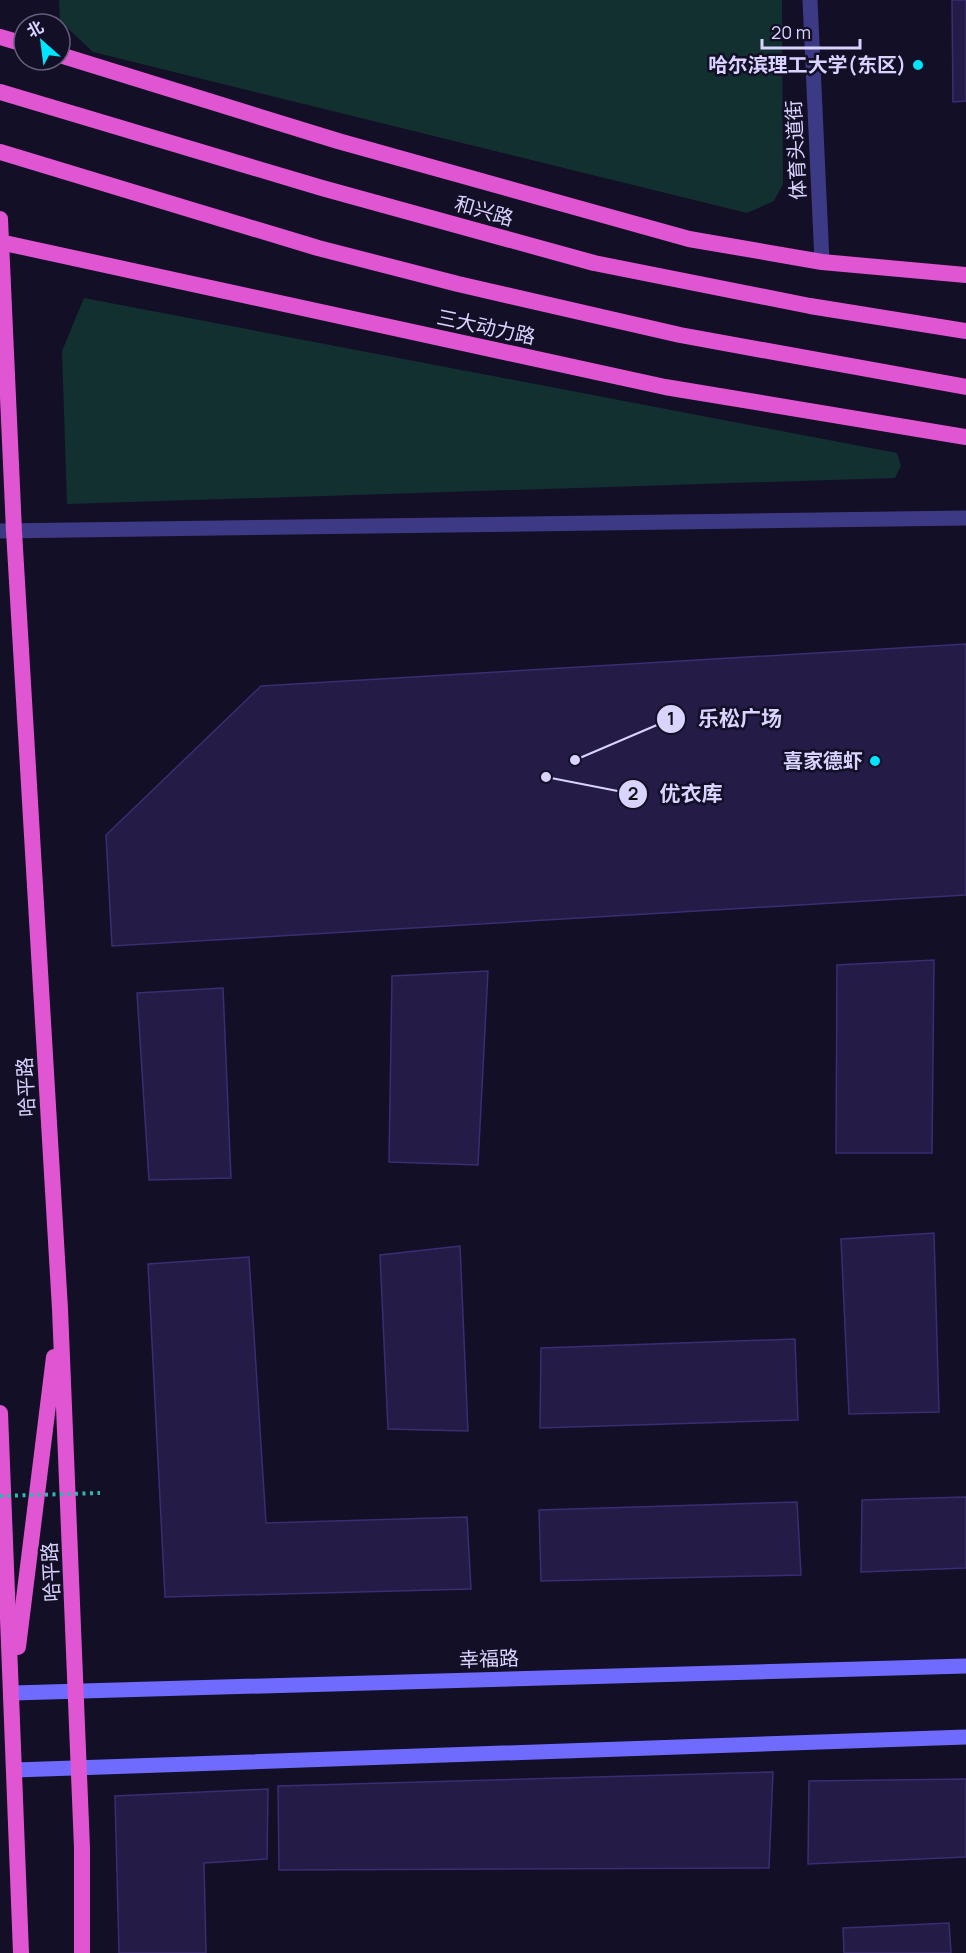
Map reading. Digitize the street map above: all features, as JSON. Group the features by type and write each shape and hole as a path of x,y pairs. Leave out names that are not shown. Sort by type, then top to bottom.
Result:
{"highway":[{"path":"72,59 338,141 689,239 822,262 966,275"},
{"name":"和兴路","path":"0,92 322,188 594,263 810,306 966,331"},
{"path":"0,152 318,248 458,284 680,335 966,387"},
{"name":"哈平路","path":"0,219 7,531 60,1309 77,1691 82,1953"},
{"name":"三大动力路","path":"0,242 665,387 966,437"},
{"path":"13,1693 60,1309"},
{"path":"0,1413 13,1693 21,1953"}],"main road":[{"name":"幸福路","path":"13,1693 966,1666"},
{"path":"15,1770 966,1737"}],"street":[{"name":"体育头道街","path":"810,0 822,262"},
{"path":"7,531 966,518"}],"path":[{"path":"0,1496 100,1493"}],"green space":[{"path":"59,0 782,0 783,184 774,201 747,213 93,52 72,32 72,12 60,12"},
{"path":"84,298 897,453 901,466 895,478 67,504 62,351"}],"building":[{"path":"952,0 966,0 966,101 953,102"},
{"path":"966,644 966,895 112,946 106,835 261,686"},
{"path":"934,960 932,1153 836,1153 837,965"},
{"path":"488,971 478,1165 389,1162 392,976"},
{"path":"223,988 231,1178 149,1180 137,993"},
{"path":"934,1233 939,1412 849,1414 841,1239"},
{"path":"460,1246 468,1431 388,1429 380,1255"},
{"path":"249,1257 266,1523 467,1517 471,1589 165,1597 148,1264"},
{"path":"795,1339 798,1420 540,1428 541,1348"},
{"path":"966,1497 966,1568 861,1572 862,1500"},
{"path":"797,1502 801,1575 541,1581 539,1510"},
{"path":"773,1772 769,1868 279,1870 278,1786"},
{"path":"966,1779 966,1857 808,1864 809,1781"},
{"path":"268,1789 267,1859 204,1863 206,1953 119,1953 115,1796"},
{"path":"949,1923 951,1953 844,1953 843,1928"}],"place":[{"name":"哈尔滨理工大学(东区)","path":"918,65"},
{"name":"乐松广场","path":"575,760"},
{"name":"喜家德虾","path":"875,761"},
{"name":"优衣库","path":"546,777"}]}
